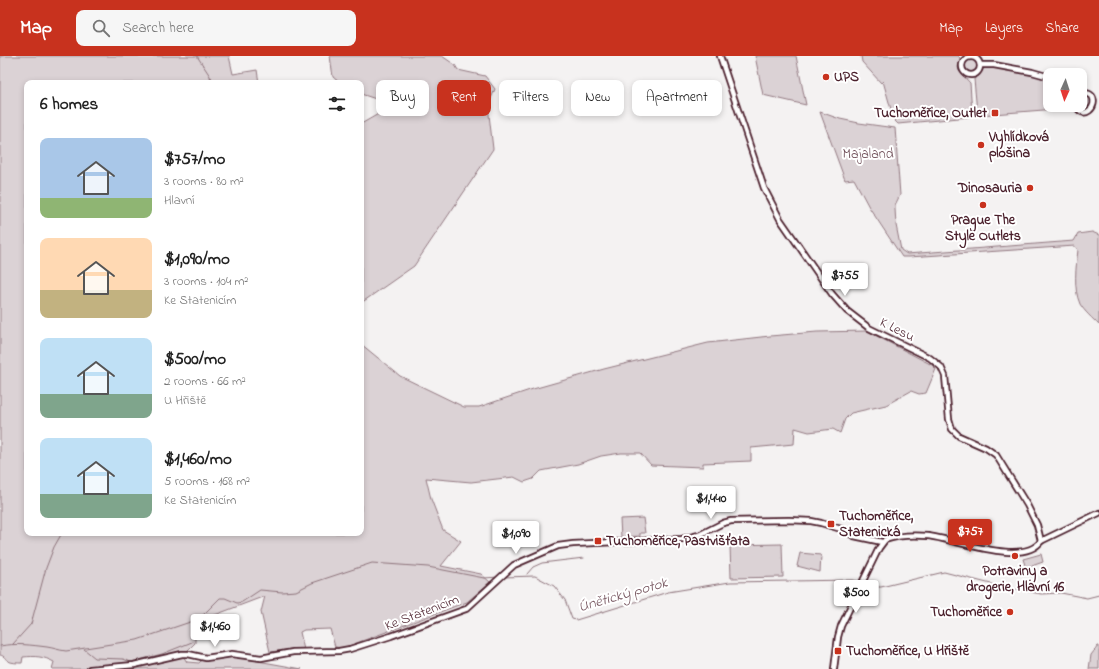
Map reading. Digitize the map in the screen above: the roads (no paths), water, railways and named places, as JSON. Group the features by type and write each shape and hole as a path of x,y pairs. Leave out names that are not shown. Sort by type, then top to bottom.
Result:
{"street":[{"name":"K Lesu","path":"720,56 764,188 772,206 783,224 832,294 846,311 870,328 930,358 941,367 945,376 952,429 959,436 986,448 996,455 1037,524 1041,541"},
{"path":"964,57 973,57 978,60 980,68 977,73 972,76 967,75 961,68 964,57"},
{"path":"980,65 994,65 1043,75"},
{"path":"1082,112 1091,111 1096,107 1092,96 1087,93"},
{"path":"834,669 841,626 882,542 885,540 893,537 928,536 1007,553 1031,549 1041,541 1099,513"},
{"name":"Ke Statenicím","path":"90,669 134,665 182,654 207,658 232,654 261,658 297,651 339,651 350,649 466,609 514,565 562,545 682,539 699,535 727,522 739,520 811,521 841,529 854,536 882,542"}],"waterway":[{"path":"197,56 210,76 211,80"},
{"path":"13,644 31,624 46,568 54,547 60,536"},
{"path":"527,574 533,567 542,563 584,558"},
{"name":"Únětický potok","path":"0,646 29,645 66,651 137,640 199,619 220,598 225,598 237,603 242,602 260,590 282,592 296,591 312,583 372,563 428,567 484,578 499,577"},
{"name":"Únětický potok","path":"864,583 874,587 881,587 944,572 999,586 1041,594 1061,593 1087,598 1099,595"},
{"name":"Únětický potok","path":"504,577 535,576 554,586 565,600 572,619 576,620 668,592 730,582 852,580 861,582"},
{"path":"84,649 95,658 123,659 131,662 162,654 192,642"}],"place":[{"name":"UPS","path":"826,77"},
{"name":"Tuchoměřice, Outlet","path":"995,113"},
{"name":"Vyhlídková plošina","path":"981,145"},
{"name":"Dinosauria","path":"1030,188"},
{"name":"Prague The Style Outlets","path":"983,205"},
{"name":"Tuchoměřice, Statenická","path":"831,524"},
{"name":"Tuchoměřice, Pastvišťata","path":"598,541"},
{"name":"Potraviny a drogerie, Hlavní 16","path":"1015,556"},
{"name":"Tuchoměřice","path":"1010,612"},
{"name":"Tuchoměřice, U Hřiště","path":"838,651"}],"park label":[{"name":"Majaland","path":"868,154"}]}
